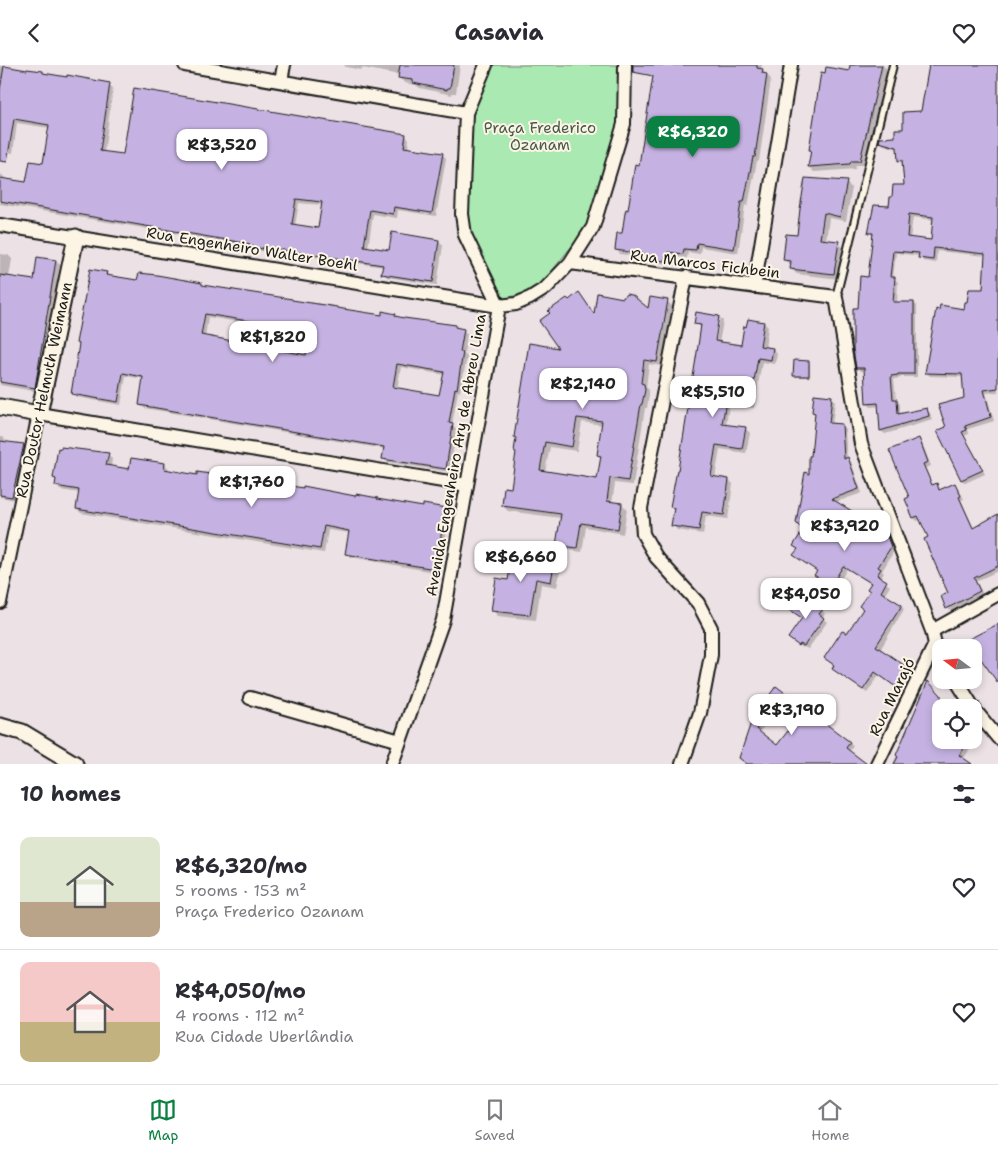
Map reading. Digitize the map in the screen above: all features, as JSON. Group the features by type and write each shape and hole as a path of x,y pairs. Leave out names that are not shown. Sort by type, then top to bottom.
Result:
{"street":[{"path":"185,65 466,113"},
{"path":"280,81 284,65"},
{"name":"Avenida Engenheiro Ary de Abreu Lima","path":"392,764 443,620 499,306 463,225 466,113 486,65"},
{"path":"499,306 516,304 546,288 570,263 593,227 624,124 625,65"},
{"path":"754,287 791,65"},
{"name":"Rua Engenheiro Walter Boehl","path":"0,225 499,306"},
{"name":"Rua Doutor Helmuth Weimann","path":"0,602 76,237"},
{"name":"Rua Marcos Fichbein","path":"570,263 836,297"},
{"path":"682,764 700,713 711,655 712,628 698,603 656,557 643,534 641,507 686,277"},
{"path":"836,297 861,444 934,639"},
{"path":"0,407 467,485"},
{"path":"941,639 998,594"},
{"name":"Rua Marajó","path":"877,764 932,651"},
{"path":"250,698 400,741"},
{"path":"982,719 998,738"},
{"path":"0,726 22,732 75,764"}],"lane":[{"path":"836,297 893,65"}],"green space":[{"name":"Praça Frederico Ozanam","path":"492,65 618,65 618,125 587,227 539,287 500,301 462,223 471,115"}],"building":[{"path":"400,65 454,65 450,88 447,88 447,90 413,83 413,80 398,78"},
{"path":"633,65 757,65 757,68 763,69 762,73 767,74 755,157 753,157 744,202 741,202 734,249 697,243 696,250 684,249 683,254 668,252 664,261 650,259 650,255 615,250 617,233 622,233 626,209 628,210 635,164 639,165 653,76 633,72"},
{"path":"850,65 882,65 860,161 851,161 850,164 808,167 821,72 825,73 826,67 849,71"},
{"path":"929,65 998,65 998,388 984,390 991,417 965,426 967,430 962,432 983,470 961,480 937,431 946,427 938,405 964,398 962,374 925,373 936,309 939,310 940,305 964,309 969,289 983,289 985,254 934,248 933,260 918,258 919,253 893,251 890,277 895,277 893,302 914,302 914,374 891,376 893,399 897,399 898,414 927,408 929,416 880,431 878,403 866,404 864,368 856,368 853,349 853,308 858,308 860,276 868,277 873,233 868,233 874,205 889,206 893,185 904,185 902,160 898,161 897,147 879,142 880,138 895,137 895,129 903,129 903,112 921,111","holes":["909,214 933,217 931,240 907,237"]},
{"path":"4,66 110,83 100,151 123,154 134,88 406,134 404,147 443,153 432,213 394,207 393,214 370,210 364,246 389,250 392,232 439,240 433,282 381,274 383,265 263,247 263,249 249,246 250,244 0,201 0,178 26,182 30,161 43,163 49,125 14,119 7,162 0,161 0,90","holes":["296,199 322,202 318,228 292,224"]},
{"path":"805,178 847,181 840,217 824,213 820,239 839,241 834,274 790,269 791,261 783,260 786,234 797,235"},
{"path":"37,257 56,260 35,388 0,382 0,275 34,280"},
{"path":"90,269 107,272 106,275 137,280 139,273 157,275 202,283 202,285 337,308 382,315 382,311 404,318 456,325 455,327 464,329 460,352 463,352 449,423 453,424 446,469 382,459 384,447 139,405 143,377 123,373 118,402 71,394 79,344 76,343","holes":["205,314 310,331 306,355 201,335","397,364 444,372 439,395 393,387"]},
{"path":"579,292 594,314 597,293 623,298 626,294 632,295 648,308 650,297 668,300 657,362 644,360 641,383 644,384 645,390 628,481 610,478 607,501 622,503 618,529 581,523 577,548 556,545 561,514 502,506 504,487 511,488 516,452 514,451 516,438 514,437 529,343 558,348 539,321 550,313 548,311 567,298 569,300","holes":["577,418 602,421 597,455 601,456 597,479 540,470 545,442 572,447"]},
{"path":"696,312 719,316 715,341 741,345 744,326 746,327 748,319 764,322 760,346 773,348 771,360 758,358 750,404 726,401 722,424 746,427 742,449 716,445 711,476 729,479 724,515 702,512 699,530 671,526 674,508 670,507 678,470 701,325 694,324"},
{"path":"794,360 809,361 809,376 793,376"},
{"path":"814,394 832,396 829,423 842,424 844,459 848,457 859,489 832,499 885,531 891,547 878,567 881,569 877,575 887,581 881,592 902,605 876,646 907,667 896,687 875,672 863,690 832,669 834,665 824,658 842,631 847,633 863,609 859,606 870,591 867,589 871,583 843,566 831,586 814,575 817,571 793,555 798,549 793,546 803,530 796,523 805,472 809,474 809,456 811,456 815,413 812,412"},
{"path":"919,438 928,462 923,464 932,485 937,483 939,490 955,483 973,528 998,514 998,566 974,578 980,591 946,609 941,596 948,593 924,539 928,537 918,516 913,518 905,499 909,497 889,450"},
{"path":"0,441 24,444 12,497 0,495"},
{"path":"61,447 109,453 106,465 129,469 131,458 165,463 164,469 197,475 197,472 224,476 224,474 233,476 233,474 247,476 246,486 279,491 280,484 303,488 303,486 423,507 423,504 446,508 435,569 345,554 349,531 324,526 320,549 76,509 79,490 55,486 56,479 53,478 58,448 61,449"},
{"path":"513,551 555,559 551,582 536,579 530,615 491,611 496,578 508,580"},
{"path":"801,594 823,609 819,614 824,618 804,646 800,644 799,646 788,638 802,618 790,610"},
{"path":"998,624 998,683 982,661 982,639 969,639"},
{"path":"928,681 932,685 932,689 935,689 941,695 941,699 932,699 932,749 964,749 959,755 972,764 894,764 898,757 896,755"},
{"path":"776,686 850,742 846,748 867,764 747,764 739,758 760,696 766,700","holes":["773,706 795,722 777,745 756,729"]}]}
